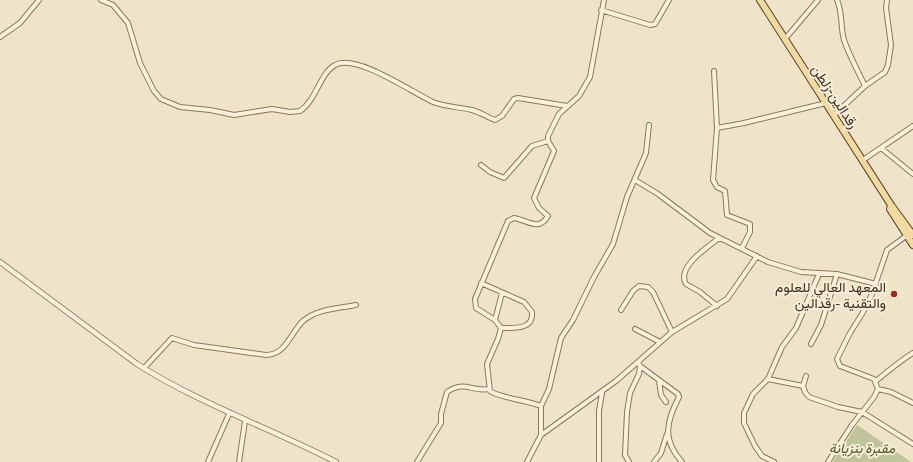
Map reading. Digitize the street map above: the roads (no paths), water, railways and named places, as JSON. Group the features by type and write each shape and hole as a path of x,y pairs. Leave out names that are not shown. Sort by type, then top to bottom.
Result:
{"main road":[{"name":"رقدالين-زلطن","path":"760,0 891,205 890,209 911,234 913,245"}],"street":[{"path":"0,37 20,23 39,0"},
{"path":"101,0 113,5 128,23 140,62 154,92 161,99 180,107 239,115 272,109 290,112 300,111 309,102 331,68 342,63 370,69 398,82 434,102 472,110 495,120 500,118 514,99 518,98 567,106"},
{"path":"501,328 495,320 480,310 475,303 481,283 505,225 510,218 518,218 533,225 541,223 548,216 539,208 534,198 554,151 548,141 548,136 557,118 582,92 590,77 604,0"},
{"path":"601,10 650,25 654,24 668,0"},
{"path":"784,39 818,0"},
{"path":"837,0 842,14 841,28 845,41 865,86"},
{"path":"834,115 865,86 885,72 888,65 891,45 886,8 887,0"},
{"path":"714,71 717,128 713,180 717,187 725,191 727,215 745,221 751,228 742,248"},
{"path":"717,128 826,103"},
{"path":"542,435 541,406 549,389 561,338 573,320 594,277 614,244 627,197 646,153 649,125"},
{"path":"863,160 913,126"},
{"path":"481,165 490,172 504,178 532,146 548,141"},
{"path":"881,148 913,174"},
{"path":"635,180 658,194 692,221 719,238 768,262 791,270 819,274 836,274 876,284"},
{"path":"828,462 874,397 878,389 876,381 872,377 840,366 837,362 853,326 862,314 876,284 887,250 911,234"},
{"path":"716,306 686,284 685,279 687,269 692,260 719,238"},
{"path":"527,462 542,435 639,364 672,332 722,303 731,294 757,256"},
{"path":"0,262 159,378 229,414 336,462"},
{"path":"774,462 762,456 755,446 747,431 744,417 745,408 750,399 768,379 782,347 796,328 819,274"},
{"path":"811,344 821,325 836,274"},
{"path":"481,283 527,304 532,312 530,323 523,327 501,328"},
{"path":"620,310 633,291 639,286 648,287 653,292 672,332"},
{"path":"495,320 502,293"},
{"path":"144,368 172,338 194,345 266,354 274,353 282,349 304,320 317,314 356,305"},
{"path":"489,389 487,364 501,328"},
{"path":"635,329 660,342"},
{"path":"876,381 893,369 900,361 913,353"},
{"path":"639,364 675,391 679,397 671,415 661,453 654,462"},
{"path":"629,462 625,458 624,452 626,412 630,393 639,374 639,364"},
{"path":"806,376 803,386 806,395 838,407 862,412 913,444"},
{"path":"768,379 803,386"},
{"path":"659,380 661,396 666,402"},
{"path":"416,462 440,423 447,392 456,387 463,386 483,390 489,389 496,394 529,401 541,406"},
{"path":"878,389 891,392 913,402"},
{"path":"599,462 599,411 602,392"},
{"path":"208,462 229,414"},
{"path":"239,462 245,421"},
{"path":"667,433 670,445 682,462"}],"place":[{"name":"المعهد العالي للعلوم والتقنية -رقدالين","path":"894,294"}],"park label":[{"name":"مقبرة بنزيانة","path":"862,447"}]}
